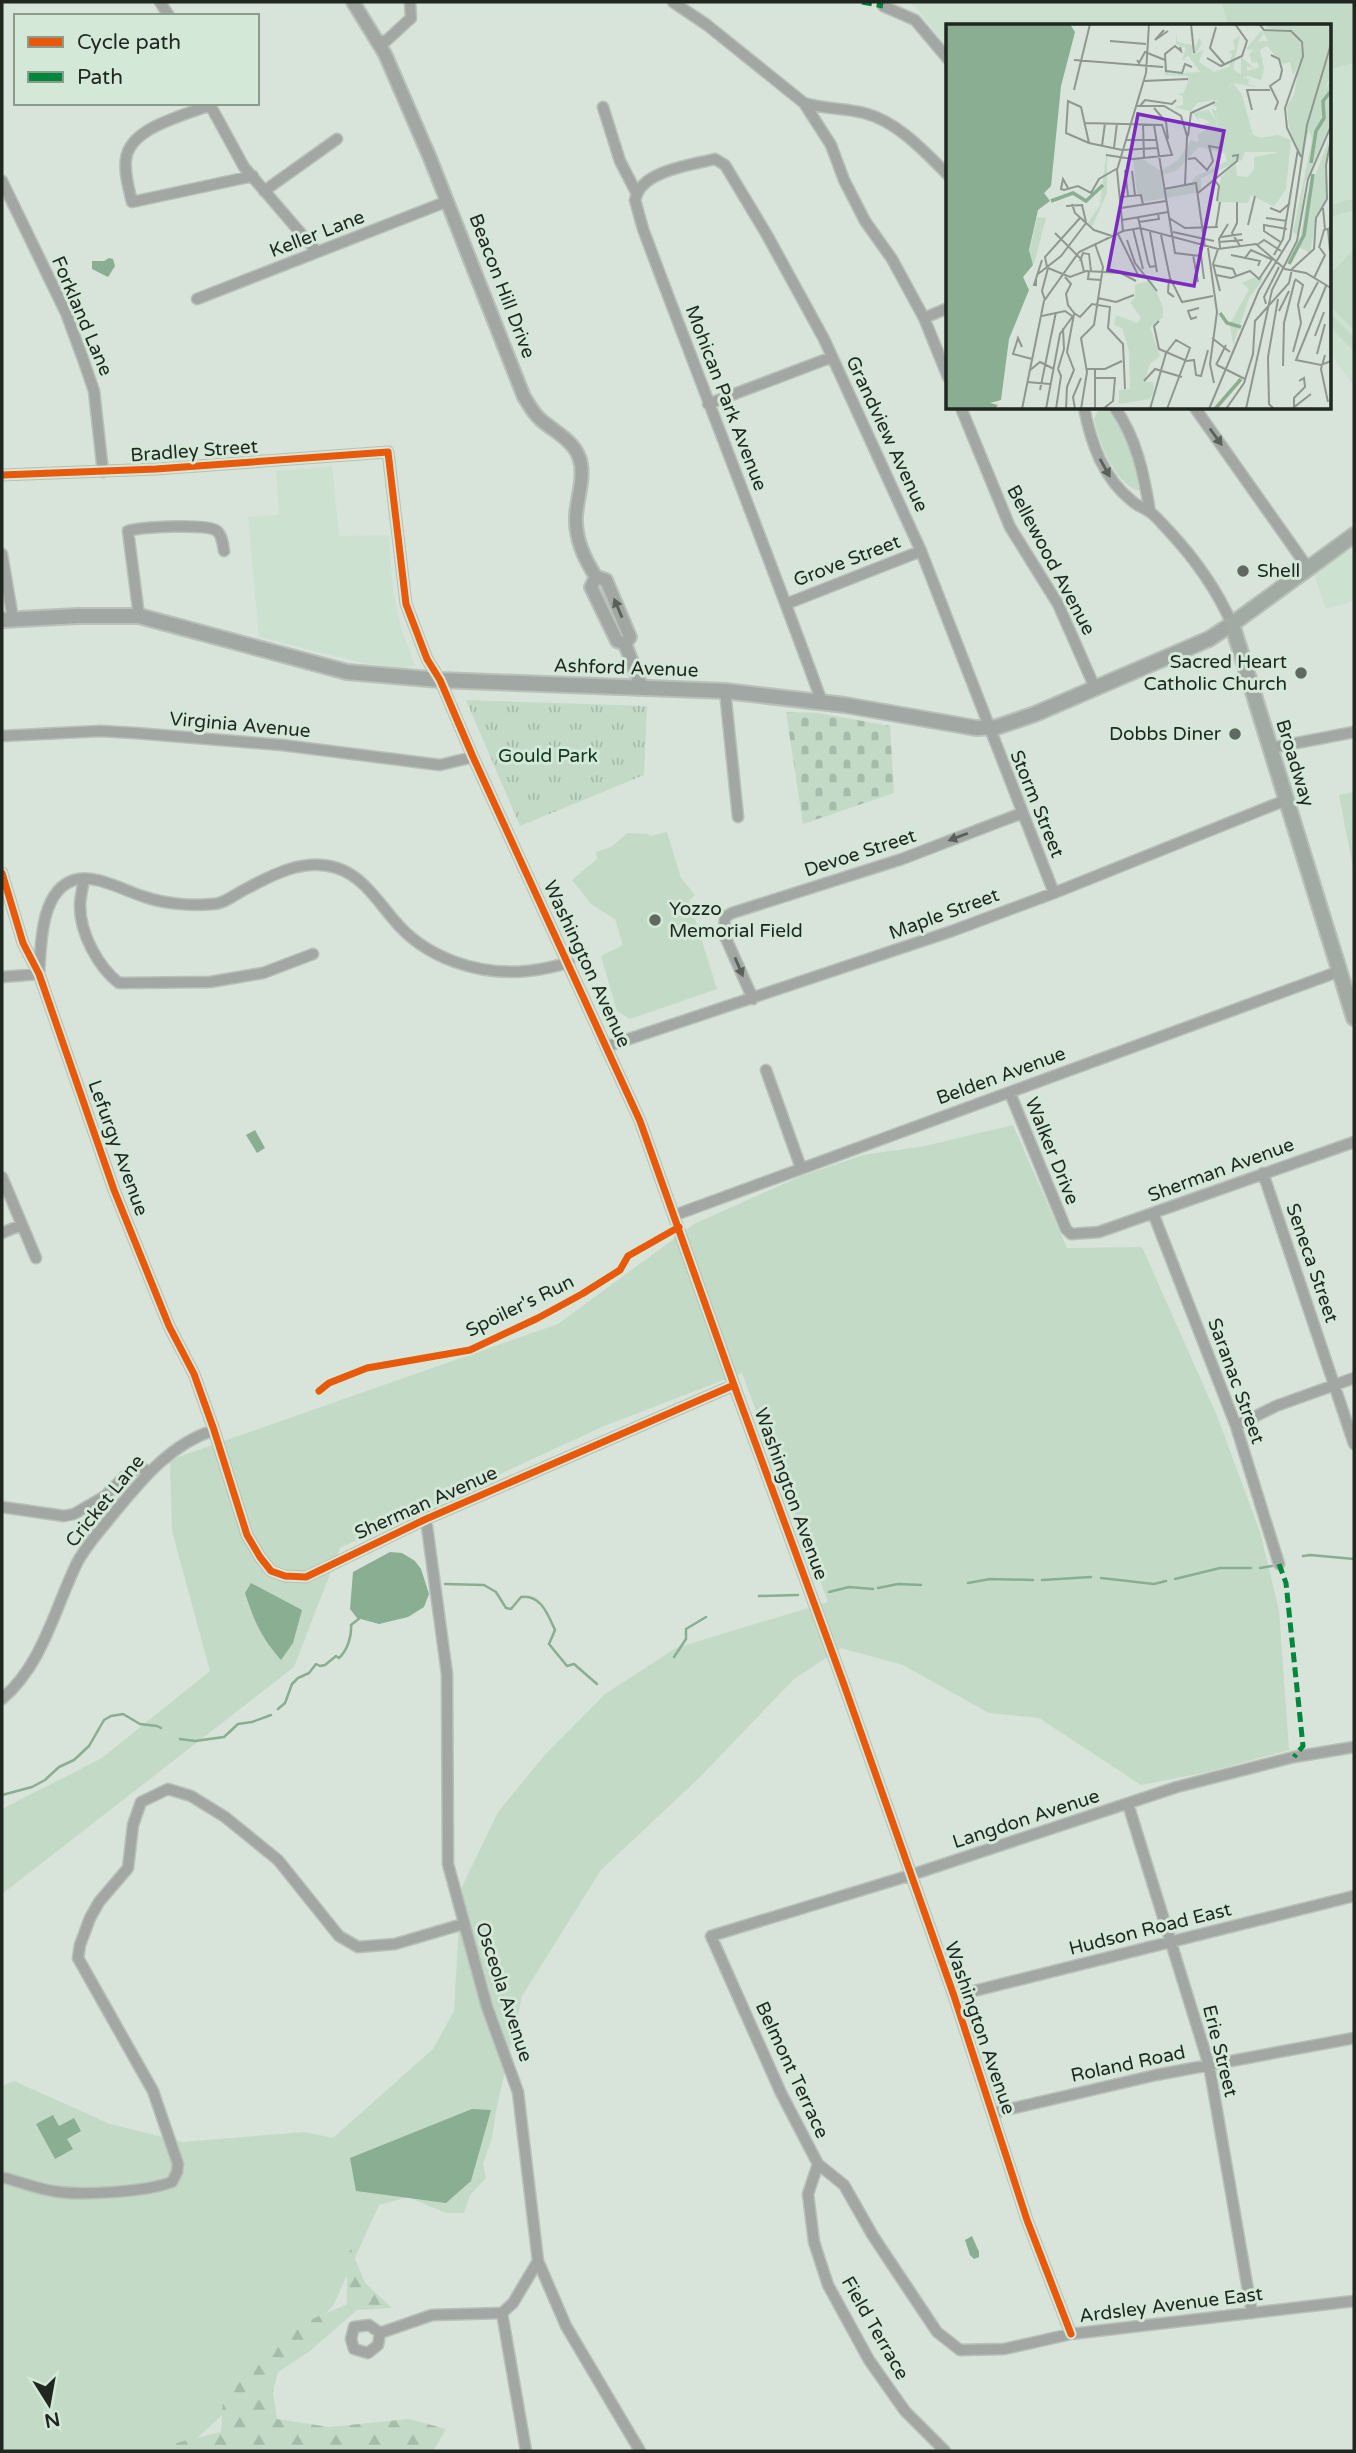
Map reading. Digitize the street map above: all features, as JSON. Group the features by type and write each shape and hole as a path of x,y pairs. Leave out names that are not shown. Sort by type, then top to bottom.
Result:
{"main road":[{"path":"1232,624 1354,534"},
{"name":"Ashford Avenue","path":"7,620 100,615 139,616 347,673 440,680 725,691 822,702 976,728 988,728 1035,714 1209,639 1232,624"},
{"name":"Broadway","path":"1232,624 1354,1018"}],"street":[{"name":"Beacon Hill Drive","path":"353,2 377,41 448,201 524,397 537,417 569,442 578,455 582,470 576,517 578,538 585,560 596,577 606,580 630,637 625,645 642,688"},
{"path":"377,41 386,41 411,19 410,2"},
{"path":"673,2 707,24 804,103 831,145 844,180 865,220 892,258 924,318 946,372"},
{"path":"883,6 915,20 946,57"},
{"path":"804,103 866,113 892,125 946,174"},
{"path":"208,105 143,132 130,145 126,160 132,202 253,176"},
{"path":"211,105 244,167 317,252"},
{"name":"Mohican Park Avenue","path":"603,107 620,161 637,194 635,200 643,229 822,702"},
{"path":"264,191 337,139"},
{"name":"Grandview Avenue","path":"637,194 640,185 660,174 715,159 727,168 767,235 832,357 921,551 988,728"},
{"name":"Forkland Lane","path":"2,181 66,313 83,359 94,391 103,472"},
{"name":"Keller Lane","path":"197,299 448,201"},
{"path":"924,318 946,309"},
{"path":"708,404 832,357"},
{"name":"Bellewood Avenue","path":"962,410 1010,527 1058,604 1096,688"},
{"path":"1084,410 1090,439 1108,476 1134,503 1150,512 1198,563 1215,588 1232,624"},
{"path":"1116,410 1126,425 1138,455 1150,512"},
{"path":"1196,410 1308,568"},
{"name":"Bradley Street","path":"2,475 260,463 388,452"},
{"name":"Washington Avenue","path":"388,452 406,604 428,659 440,680 592,1018 608,1046 640,1121 843,1682 954,1996 1027,2220 1071,2334"},
{"path":"139,616 128,531 214,528 220,534 224,551"},
{"name":"Grove Street","path":"786,604 921,551"},
{"path":"2,554 7,620"},
{"path":"725,691 738,817"},
{"name":"Storm Street","path":"988,728 1054,894"},
{"name":"Virginia Avenue","path":"2,736 100,731 135,733 282,745 440,765 473,757"},
{"path":"1270,748 1354,732"},
{"name":"Maple Street","path":"608,1046 753,999 1054,894 1286,800"},
{"name":"Devoe Street","path":"753,999 724,934 725,917 902,859 1022,813"},
{"path":"2,978 39,974 45,912 62,887 74,880 85,879 112,884 145,897 169,902 217,904 267,878 310,864 334,867 356,876 400,927 423,947 458,964 495,971 526,971 569,963"},
{"name":"Lefurgy Avenue","path":"2,873 23,943 39,974 114,1190 169,1326 194,1374 214,1430"},
{"path":"85,879 80,904 82,925 102,965 119,983 210,982 263,973 313,954"},
{"name":"Belden Avenue","path":"675,1215 1340,971"},
{"path":"766,1070 801,1168"},
{"name":"Walker Drive","path":"1010,1093 1066,1229 1071,1234 1099,1232"},
{"name":"Sherman Avenue","path":"1099,1232 1354,1142"},
{"name":"Seneca Street","path":"1263,1173 1354,1444"},
{"path":"2,1177 36,1258"},
{"name":"Saranac Street","path":"1153,1213 1236,1426 1279,1564"},
{"path":"2,1233 22,1226"},
{"path":"1236,1426 1276,1406 1354,1378"},
{"name":"Sherman Avenue","path":"214,1430 247,1535 260,1557 271,1571 285,1576 306,1577 426,1519 734,1385"},
{"name":"Cricket Lane","path":"4,1693 24,1676 39,1651 77,1562 148,1471 183,1444 214,1430"},
{"path":"2,1507 64,1516 74,1514 105,1496 131,1470 141,1468 148,1471"},
{"name":"Osceola Avenue","path":"426,1519 447,1674 448,1864 487,2007 518,2092 537,2261 566,2326 640,2451"},
{"name":"Langdon Avenue","path":"711,1936 911,1875 1177,1787 1294,1757 1354,1747"},
{"path":"5,2178 51,2191 73,2193 165,2185 172,2182 177,2172 175,2151 153,2091 78,1958 90,1918 99,1902 128,1868 133,1825 141,1802 168,1789 191,1796 225,1817 278,1860 339,1936 358,1947 395,1944 463,1924"},
{"name":"Erie Street","path":"1128,1804 1209,2065 1252,2313"},
{"name":"Hudson Road East","path":"954,1996 1354,1896"},
{"name":"Belmont Terrace","path":"711,1936 781,2093 818,2164 844,2185 873,2236 925,2314"},
{"name":"Roland Road","path":"993,2113 1156,2075 1354,2038"},
{"name":"Field Terrace","path":"818,2164 808,2194 814,2242 828,2285 869,2360 890,2391 905,2411 945,2451"},
{"path":"380,2333 432,2315 502,2313 513,2303 537,2261"},
{"name":"Ardsley Avenue East","path":"925,2314 937,2332 960,2350 1004,2349 1071,2334 1354,2301"},
{"path":"502,2313 526,2451"}],"shaded area":[{"path":"908,2 1354,2 1354,386 1332,356 1332,24 946,24 946,46 916,7"},
{"path":"113,259 115,266 108,277 92,269 92,261"},
{"path":"332,466 339,536 389,535 393,591 401,628 415,666 401,668 362,663 259,637 248,517 279,515 276,471"},
{"path":"1354,547 1354,601 1326,609 1314,574"},
{"path":"255,1130 265,1148 257,1153 246,1135"},
{"path":"390,1552 402,1553 415,1561 421,1569 429,1594 424,1607 408,1617 379,1624 357,1618 350,1609 353,1572"},
{"path":"251,1583 302,1610 293,1643 281,1660 263,1636 252,1612 245,1593"},
{"path":"472,2109 491,2110 471,2181 446,2203 356,2191 350,2158"},
{"path":"53,2115 59,2126 74,2118 81,2131 67,2139 73,2149 55,2159 36,2124"},
{"path":"972,2236 979,2252 979,2257 974,2259 965,2240"}],"green space":[{"path":"1222,2 1354,2 1354,63 1332,68 1332,24 1228,24"},
{"path":"1354,200 1354,210 1332,216 1332,205"},
{"path":"1354,249 1354,330 1332,308 1332,272"},
{"path":"1332,315 1354,337 1354,351 1332,329"},
{"path":"1098,410 1107,410 1118,421 1135,458 1140,491 1131,487 1116,472 1104,450 1094,419"},
{"name":"Gould Park","path":"466,700 647,706 644,775 520,826"},
{"path":"786,712 818,713 890,726 894,793 803,824"},
{"path":"1354,792 1354,867 1353,867 1339,795"},
{"name":"Yozzo Memorial Field","path":"667,832 681,878 695,895 689,900 717,989 630,1019 617,1011 601,956 623,945 615,919 592,905 572,880 597,859 596,852 611,847 628,833 650,836"},
{"path":"1013,1125 1067,1248 1142,1247 1217,1416 1260,1532 1279,1610 1289,1750 1208,1772 1141,1785 1039,1718 989,1713 903,1665 841,1648 794,1679 698,1779 601,1870 522,1996 492,2138 483,2164 486,2178 470,2195 464,2213 446,2213 408,2197 379,2205 333,2306 244,2395 183,2451 2,2451 2,2086 14,2081 110,2124 182,2142 304,2132 333,2138 433,2049 454,2011 461,1889 498,1812 544,1756 605,1694 676,1648 828,1602 742,1373 604,1426 340,1548 294,1667 2,1894 2,1809 102,1758 210,1671 172,1531 170,1460 558,1324 694,1224 799,1177 863,1155 925,1146"},
{"path":"347,2239 365,2283 392,2308 357,2310 310,2351 278,2372 273,2392 277,2419 329,2427 409,2419 446,2429 433,2451 161,2451 168,2445 221,2432 224,2394 235,2372 247,2358 278,2336 347,2304"}],"waterway":[{"path":"1303,1556 1354,1559"},
{"path":"1260,1568 1272,1566"},
{"path":"1175,1579 1220,1568 1251,1568"},
{"path":"1042,1580 1091,1577"},
{"path":"1101,1578 1154,1584 1166,1581"},
{"path":"968,1583 990,1579 1033,1580"},
{"path":"445,1584 484,1585 496,1592 506,1608 511,1609 521,1597 539,1602 555,1630 549,1644 567,1666 574,1664 597,1684"},
{"path":"878,1588 898,1584 921,1585"},
{"path":"829,1592 849,1587 873,1589"},
{"path":"759,1596 798,1595"},
{"path":"278,1709 285,1703 292,1684 298,1678 309,1673 316,1664 325,1665 336,1656 339,1658 342,1655 351,1634 351,1625 361,1617"},
{"path":"674,1657 686,1639 686,1629 706,1617"},
{"path":"2,1795 32,1787 45,1780 59,1767 74,1760 89,1746 104,1720 111,1716 123,1714 140,1724 161,1728"},
{"path":"180,1739 195,1741 224,1737 238,1724 271,1715"}],"marked path":[{"path":"862,2 883,6"},
{"path":"1279,1564 1286,1583 1303,1746 1294,1757"}],"cycle path":[{"path":"2,475 156,469 388,452 406,604 427,659 440,680 640,1121 843,1682 954,1996 1027,2220 1071,2334"},
{"path":"2,873 23,943 39,974 114,1190 169,1326 194,1374 247,1535 271,1571 285,1576 306,1577 426,1519 734,1385"},
{"name":"Spoiler's Run","path":"319,1391 329,1383 367,1368 470,1350 582,1294 620,1270 628,1256 679,1227"}],"place":[{"name":"Shell","path":"1243,571"},
{"name":"Sacred Heart Catholic Church","path":"1301,673"},
{"name":"Dobbs Diner","path":"1235,734"},
{"name":"Yozzo Memorial Field","path":"655,920"}]}
